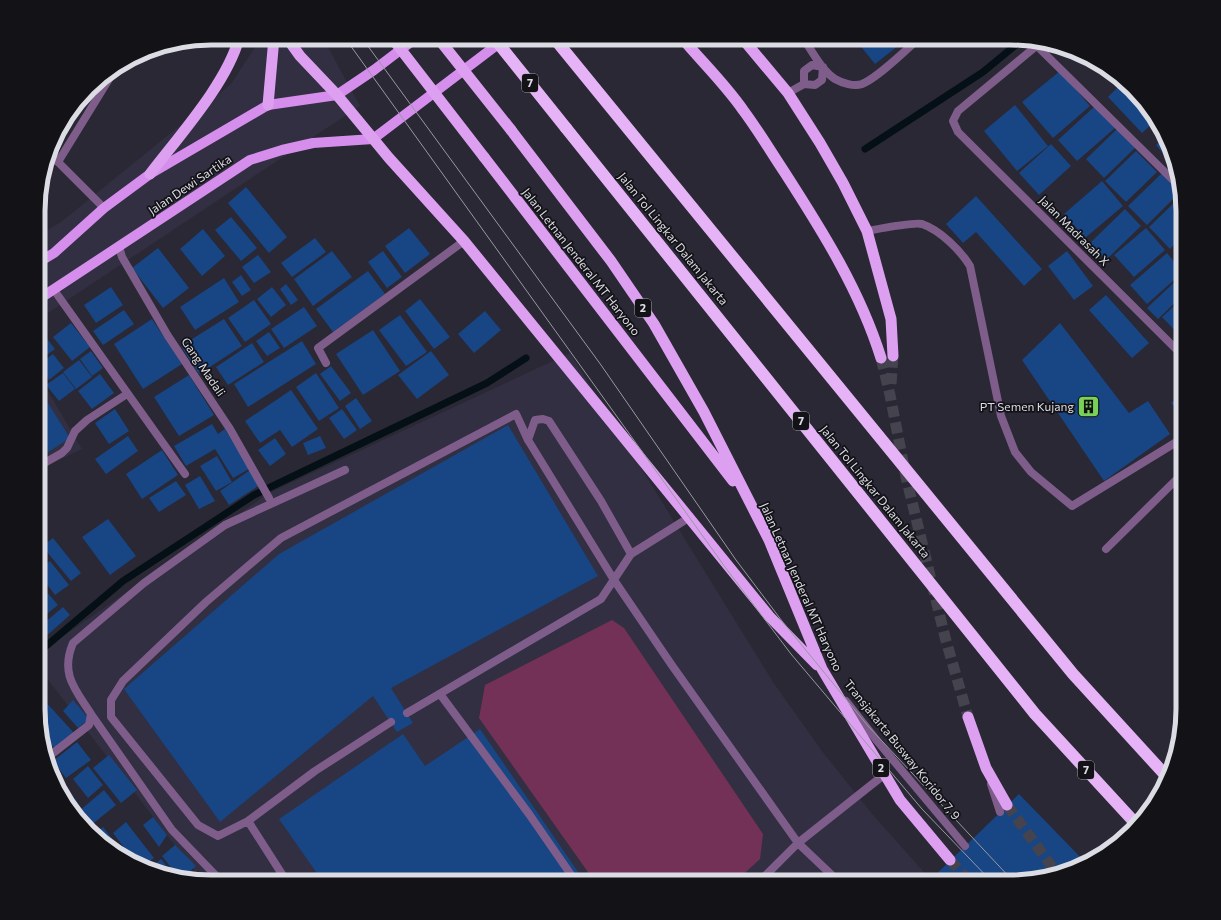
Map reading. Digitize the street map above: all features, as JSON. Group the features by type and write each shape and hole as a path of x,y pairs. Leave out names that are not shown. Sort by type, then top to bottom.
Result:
{"highway":[{"path":"150,174 217,85 237,45"},
{"path":"268,105 273,45"},
{"path":"292,45 300,56 337,95 373,139 464,241 769,616 822,669"},
{"name":"Jalan Letnan Jenderal MT Haryono","path":"397,45 750,502"},
{"name":"Jalan Letnan Jenderal MT Haryono","path":"444,45 511,130 611,261 654,324 704,412 769,540 822,669 900,800 950,860"},
{"name":"Jalan Tol Lingkar Dalam Jakarta","path":"500,45 1035,714 1133,820"},
{"path":"560,45 1073,674 1163,773"},
{"path":"688,45 743,109 807,207 838,258 857,296 870,325 881,358"},
{"path":"748,45 788,93 844,183 867,231 891,319 893,356"},
{"path":"968,717 986,768 1003,808"}],"main road":[{"path":"45,258 54,253 104,208 150,174 268,105 337,95 374,70 407,45"},
{"path":"373,139 497,45"},
{"name":"Jalan Dewi Sartika","path":"45,295 250,160 282,150 313,143 373,139"}],"street":[{"path":"808,45 823,67 835,79 847,84 861,84 911,45"},
{"name":"Jalan Madrasah X","path":"1036,47 958,111 953,121 958,132 1176,349"},
{"path":"1043,48 1173,180"},
{"path":"804,84 804,71 812,65 823,67"},
{"path":"788,93 804,84 815,85 822,80 823,67"},
{"path":"58,162 108,81"},
{"path":"54,159 104,208"},
{"path":"867,231 921,224 933,230 961,253 970,266 1001,416 1016,452 1031,472 1072,506 1176,442"},
{"path":"326,363 318,348 464,241"},
{"name":"Gang Madali","path":"119,247 122,257 168,336 224,419 266,493"},
{"path":"54,290 185,474"},
{"path":"45,463 62,453 67,448 75,431 87,420 127,394"},
{"path":"391,722 315,771 248,821 218,836 198,825 111,717 111,700 123,681 206,602 281,538 516,414 528,440 614,580 798,843 832,875"},
{"path":"528,440 535,420 543,418 549,421 600,501 631,554"},
{"path":"215,875 172,830 91,714 69,680 67,656 73,643 144,583 225,525 345,470"},
{"path":"1106,549 1176,479"},
{"path":"407,713 602,599 631,554 690,517"},
{"name":"Transjakarta Busway Koridor 7, 9","path":"822,669 878,742 965,846"},
{"path":"440,694 529,814 571,875"},
{"path":"52,754 89,725 91,714"},
{"path":"766,875 798,843 885,774"},
{"path":"248,821 283,875"}],"shaded area":[{"path":"256,45 327,45 360,106 45,315 45,231 61,222 231,84"},
{"path":"570,353 775,685 822,751 873,815 927,875 197,875 45,676 45,649 269,493"},
{"path":"45,386 82,449 45,467"},
{"path":"612,620 624,628 763,834 760,859 743,875 590,875 479,718 485,685"}],"building":[{"path":"860,45 899,45 875,64"},
{"path":"1060,71 1090,106 1053,138 1022,102"},
{"path":"1119,86 1142,110 1151,124 1142,133 1108,97"},
{"path":"1015,105 1048,146 1017,171 984,131"},
{"path":"1095,106 1115,128 1077,161 1058,140"},
{"path":"1117,129 1136,147 1104,178 1086,159"},
{"path":"1160,141 1167,158 1156,145"},
{"path":"1051,144 1071,166 1039,195 1019,173"},
{"path":"1136,151 1157,172 1126,202 1105,181"},
{"path":"1162,173 1174,185 1176,196 1147,225 1128,206"},
{"path":"1102,181 1123,206 1085,238 1064,214"},
{"path":"246,187 287,237 269,253 228,203"},
{"path":"976,196 1042,269 1024,286 976,232 963,243 946,224"},
{"path":"1176,201 1176,243 1170,249 1149,227"},
{"path":"1125,209 1141,226 1106,260 1090,243"},
{"path":"231,217 257,248 241,261 215,230"},
{"path":"409,228 430,254 405,273 385,246"},
{"path":"1146,228 1165,250 1134,277 1114,255"},
{"path":"203,229 225,256 202,276 180,249"},
{"path":"315,238 326,252 292,277 281,263"},
{"path":"158,248 189,288 163,308 132,268"},
{"path":"332,251 352,277 313,306 294,279"},
{"path":"383,251 402,277 387,288 368,262"},
{"path":"1067,251 1093,286 1074,300 1048,266"},
{"path":"1167,253 1176,264 1176,278 1147,304 1130,285"},
{"path":"258,255 271,272 254,283 242,267"},
{"path":"368,271 385,294 333,332 316,309"},
{"path":"241,275 251,290 242,296 232,282"},
{"path":"224,278 239,302 195,330 180,307"},
{"path":"1176,281 1176,302 1158,319 1147,308"},
{"path":"286,284 298,300 291,305 280,289"},
{"path":"111,287 123,305 96,323 84,305"},
{"path":"272,287 286,305 271,317 257,299"},
{"path":"1106,295 1149,343 1132,358 1089,310"},
{"path":"420,299 450,337 434,349 405,311"},
{"path":"254,300 271,324 245,342 228,318"},
{"path":"1176,304 1176,332 1162,317"},
{"path":"304,307 317,326 284,348 271,329"},
{"path":"124,310 134,324 103,345 93,331"},
{"path":"485,311 501,330 474,353 458,334"},
{"path":"400,315 427,352 406,366 379,330"},
{"path":"152,319 182,364 143,389 114,344"},
{"path":"224,319 242,346 199,374 181,346"},
{"path":"71,323 90,347 72,361 53,337"},
{"name":"PT Semen Kujang","path":"1060,323 1129,413 1148,401 1170,434 1104,481 1022,360"},
{"path":"373,330 400,371 363,395 336,354"},
{"path":"269,332 280,348 267,356 256,341"},
{"path":"45,336 55,349 45,356"},
{"path":"302,341 316,364 248,407 234,384"},
{"path":"252,343 264,362 228,385 216,367"},
{"path":"91,351 103,368 92,376 80,359"},
{"path":"431,351 449,375 417,399 398,375"},
{"path":"53,354 64,368 49,380 45,374 45,360"},
{"path":"79,360 92,377 76,389 63,372"},
{"path":"331,366 351,393 340,401 320,374"},
{"path":"63,373 75,389 59,401 46,385"},
{"path":"316,373 339,408 319,421 296,387"},
{"path":"100,374 114,393 92,409 78,391"},
{"path":"189,375 214,415 179,436 154,397"},
{"path":"291,390 318,429 292,447 280,430 260,443 245,421"},
{"path":"45,398 70,438 45,454"},
{"path":"356,398 372,421 360,429 345,406"},
{"path":"1176,399 1176,408 1171,403"},
{"path":"115,409 129,431 109,444 95,423"},
{"path":"342,409 357,430 344,439 329,418"},
{"path":"212,424 218,434 225,429 249,469 233,478 215,449 186,466 174,446"},
{"path":"508,425 598,576 391,688 413,723 397,732 373,696 220,822 124,689 279,554"},
{"path":"128,436 138,451 106,474 95,459"},
{"path":"320,436 326,448 308,455 303,443"},
{"path":"275,438 286,454 270,466 258,450"},
{"path":"162,450 178,475 142,499 126,474"},
{"path":"217,456 232,482 216,491 200,466"},
{"path":"250,470 260,485 229,505 220,491"},
{"path":"200,476 215,501 199,509 185,485"},
{"path":"176,481 186,495 159,512 149,498"},
{"path":"108,519 136,556 110,575 82,537"},
{"path":"53,538 81,573 71,581 45,550 45,544"},
{"path":"50,561 69,585 55,595 45,582 45,565"},
{"path":"46,591 58,605 45,615"},
{"path":"63,607 70,615 45,637 45,622"},
{"path":"73,700 89,719 78,728 63,711"},
{"path":"45,701 75,734 56,750 48,741 45,720"},
{"path":"480,729 580,875 318,875 279,819 403,734 425,766"},
{"path":"77,742 91,760 66,778 54,761"},
{"path":"109,755 137,790 121,803 93,768"},
{"path":"88,766 103,785 88,798 73,779"},
{"path":"62,782 78,803 76,805"},
{"path":"104,790 116,805 92,824 80,811"},
{"path":"1019,794 1082,859 1063,866 1032,874 935,875"},
{"path":"153,817 167,835 159,847 143,825"},
{"path":"126,822 154,858 148,862 129,853 113,833"},
{"path":"103,827 114,841 112,842 110,841 98,830"},
{"path":"175,845 196,866 188,874 173,870 162,856"},
{"path":"161,859 170,869 158,866 154,865"}],"waterway":[{"path":"865,149 983,72 1016,45"},
{"path":"45,647 123,581 254,495 487,383 526,358"}],"tunnel":[{"path":"891,384 893,356"},
{"path":"881,358 890,395 906,477 945,637 968,717"},
{"path":"1007,805 1053,869"},
{"path":"950,860 964,875"}],"tram line":[{"path":"350,45 725,567 791,654 922,809 985,875"},
{"path":"367,45 601,365 736,560 782,621 868,726 1007,875"}],"place":[{"name":"PT Semen Kujang","path":"1089,407"}]}
